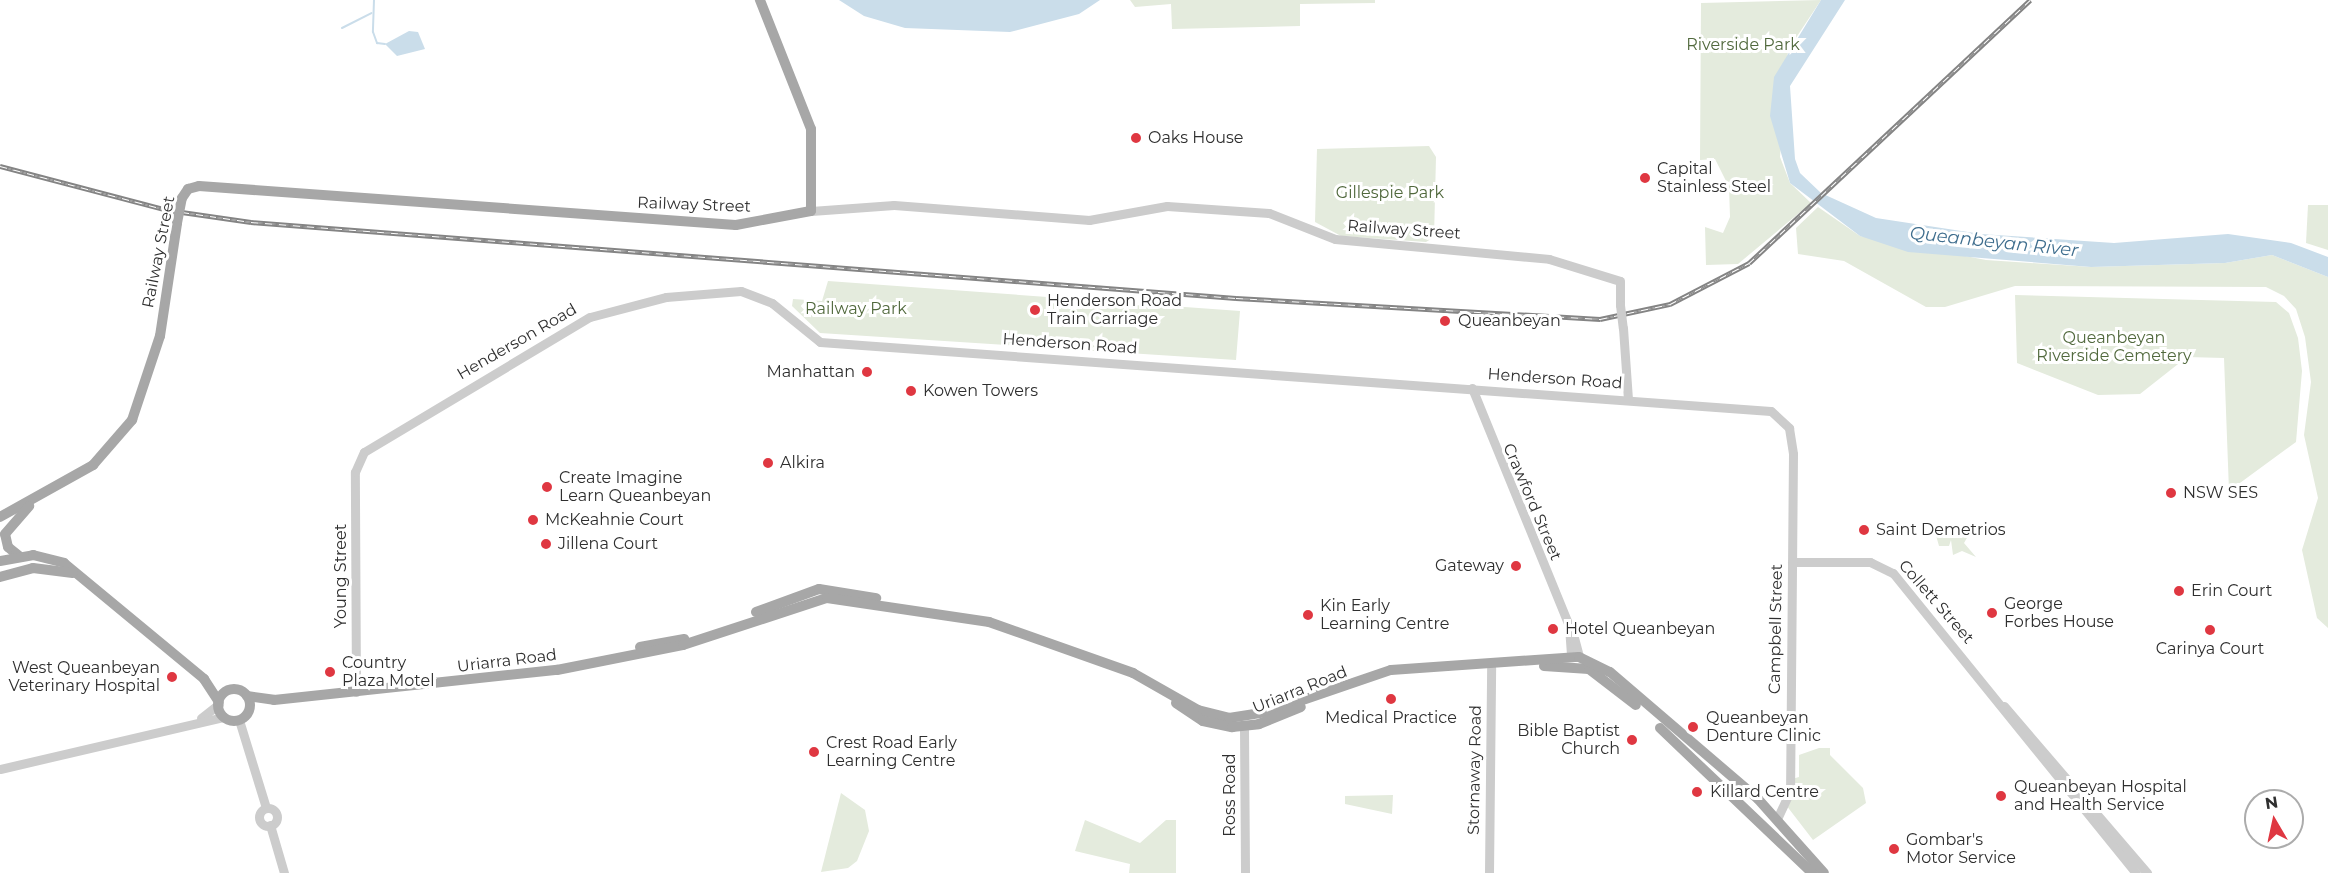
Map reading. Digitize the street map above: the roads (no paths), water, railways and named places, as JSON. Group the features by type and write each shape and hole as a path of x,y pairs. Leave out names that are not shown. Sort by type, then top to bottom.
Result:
{"main road":[{"path":"760,0 811,129 811,211"},
{"name":"Railway Street","path":"0,517 41,497 93,465 136,412 160,336 177,223 182,198 188,189 199,186 736,225 811,211"},
{"name":"Railway Street","path":"0,527 41,497"},
{"name":"Railway Street","path":"19,555 8,547 5,534 28,507"},
{"path":"0,561 19,555 56,559 85,579 204,679 219,703 224,717 239,720 249,710 247,696 204,679"},
{"path":"0,568 33,563 85,579"},
{"path":"0,577 33,568 60,570"},
{"name":"Uriarra Road","path":"247,696 274,700 550,671 708,635 811,595 920,609 989,622 1147,679 1195,717 1244,722 1384,671 1486,669 1575,660"},
{"path":"1575,660 1610,672 1778,817 1810,865"},
{"path":"1575,660 1608,681 1810,865 1824,873"},
{"path":"219,703 231,690"},
{"name":"Uriarra Road","path":"249,710 274,700"},
{"path":"1725,789 1733,779"}],"street":[{"name":"Railway Street","path":"811,211 894,205 1089,220 1167,206 1269,213 1335,239 1539,256 1620,281 1628,399"},
{"name":"Henderson Road","path":"358,461 438,405 590,317 666,297 731,291 765,299 820,342 1771,411 1789,428 1794,473"},
{"name":"Crawford Street","path":"1472,388 1569,626 1575,660"},
{"name":"Young Street","path":"356,692 358,461"},
{"name":"Campbell Street","path":"1778,817 1790,799 1794,473"},
{"name":"Collett Street","path":"1792,562 1870,562 1889,570 2147,873"},
{"name":"Stornaway Road","path":"1486,669 1489,873"},
{"name":"Collett Street","path":"2000,702 2136,873"},
{"path":"201,718 219,703"},
{"path":"0,769 201,718 224,717"},
{"path":"239,720 266,808 277,816 270,825 284,873"},
{"name":"Ross Road","path":"1244,722 1245,873"},
{"path":"1796,873 1810,865"}],"water":[{"path":"839,0 1100,0 1079,14 1010,32 905,28 864,16"},
{"name":"Queanbeyan River","path":"1821,0 1845,0 1790,86 1795,159 1800,173 1821,193 1876,218 1981,234 2114,243 2228,234 2291,243 2328,257 2328,277 2272,255 2225,263 2091,267 1908,252 1860,236 1790,183 1770,116 1774,77"},
{"path":"409,31 418,32 425,49 397,56 385,44"}],"waterway":[{"path":"374,0 373,32 377,43 385,44"},
{"path":"342,28 371,13"}],"railway":[{"path":"0,166 168,210 251,222 1236,298 1600,319 1670,304 1749,263 2030,0"}],"place":[{"name":"Oaks House","path":"1136,138"},
{"name":"Capital Stainless Steel","path":"1645,178"},
{"name":"Henderson Road Train Carriage","path":"1035,310"},
{"name":"Queanbeyan","path":"1445,321"},
{"name":"Manhattan","path":"867,372"},
{"name":"Kowen Towers","path":"911,391"},
{"name":"Alkira","path":"768,463"},
{"name":"Create Imagine Learn Queanbeyan","path":"547,487"},
{"name":"NSW SES","path":"2171,493"},
{"name":"McKeahnie Court","path":"533,520"},
{"name":"Saint Demetrios","path":"1864,530"},
{"name":"Jillena Court","path":"546,544"},
{"name":"Gateway","path":"1516,566"},
{"name":"Erin Court","path":"2179,591"},
{"name":"George Forbes House","path":"1992,613"},
{"name":"Kin Early Learning Centre","path":"1308,615"},
{"name":"Hotel Queanbeyan","path":"1553,629"},
{"name":"Carinya Court","path":"2210,630"},
{"name":"Country Plaza Motel","path":"330,672"},
{"name":"West Queanbeyan Veterinary Hospital","path":"172,677"},
{"name":"Medical Practice","path":"1391,699"},
{"name":"Queanbeyan Denture Clinic","path":"1693,727"},
{"name":"Bible Baptist Church","path":"1632,740"},
{"name":"Crest Road Early Learning Centre","path":"814,752"},
{"name":"Killard Centre","path":"1697,792"},
{"name":"Queanbeyan Hospital and Health Service","path":"2001,796"},
{"name":"Gombar's Motor Service","path":"1894,849"}],"park label":[{"name":"Riverside Park","path":"1743,45"},
{"name":"Gillespie Park","path":"1390,193"},
{"name":"Railway Park","path":"856,309"},
{"name":"Queanbeyan Riverside Cemetery","path":"2114,347"}]}
